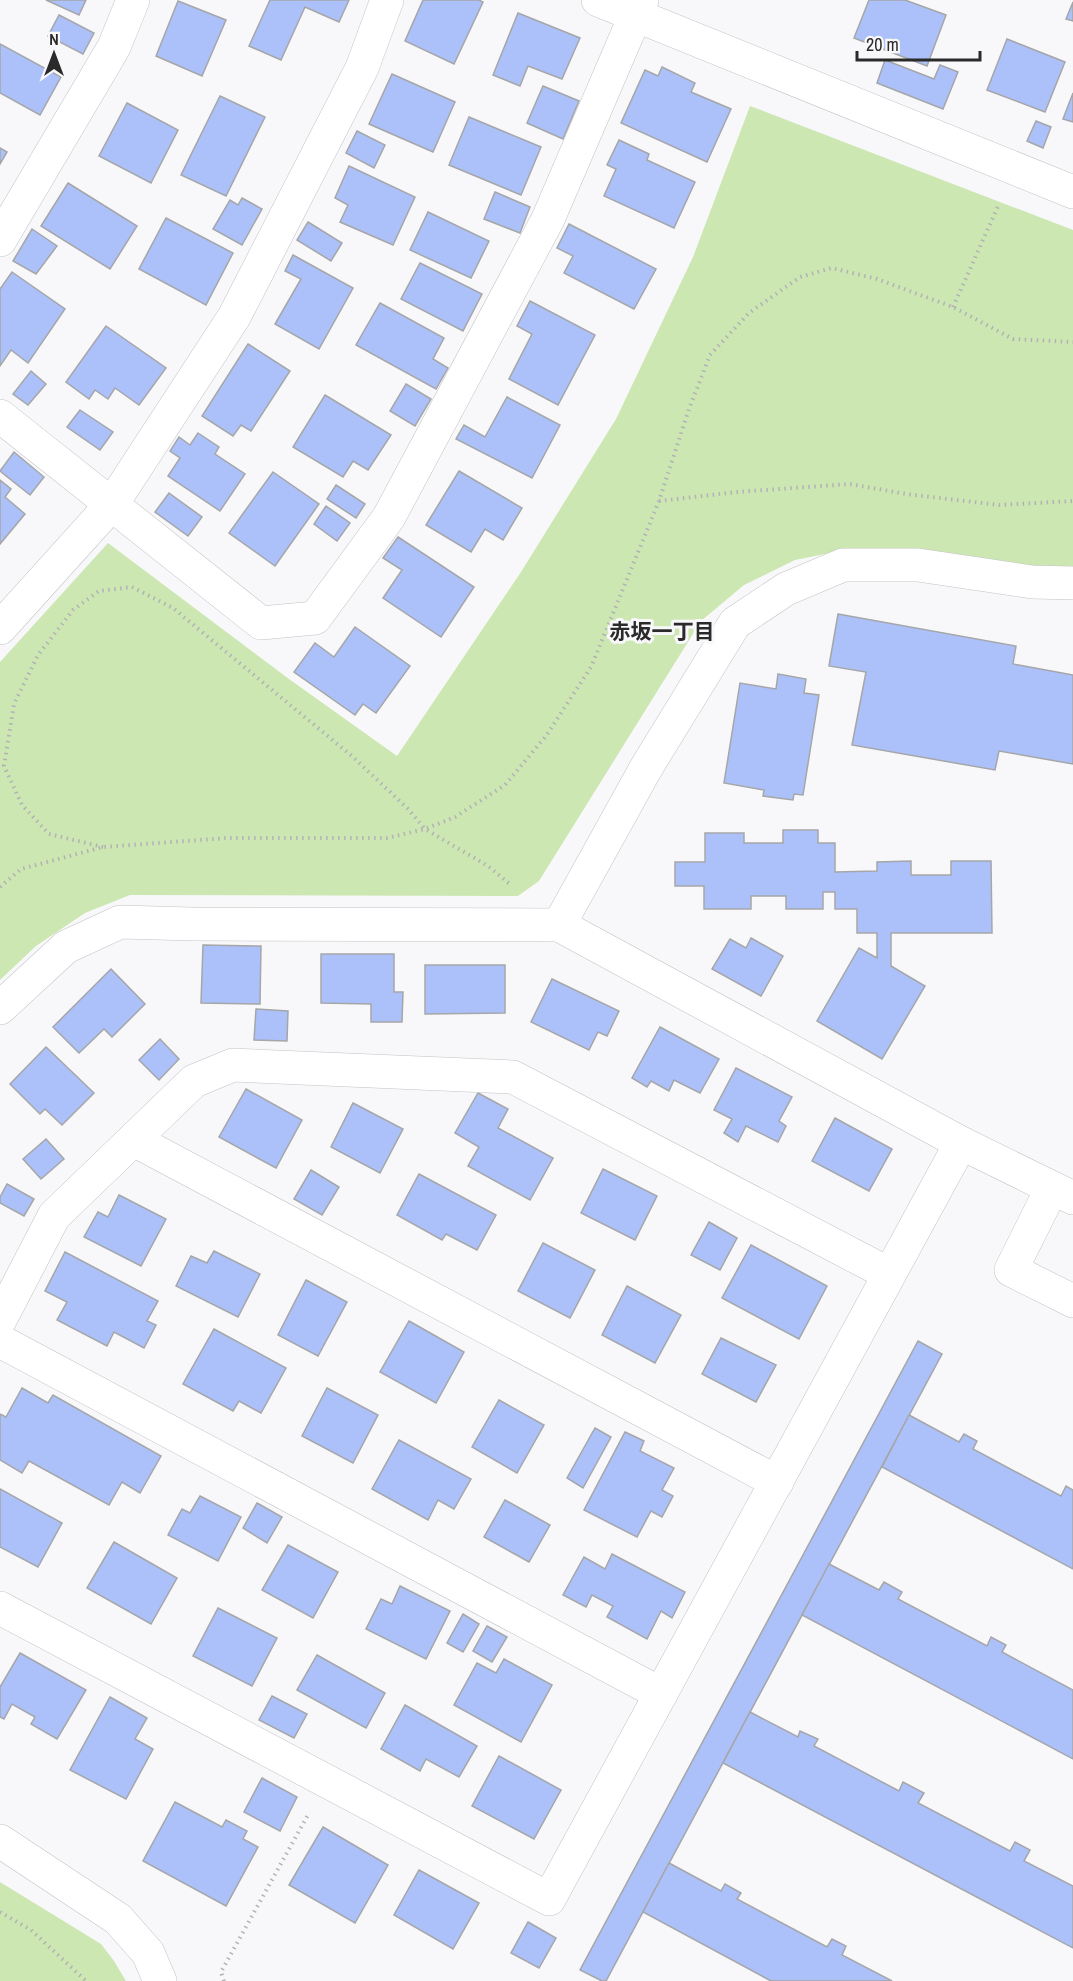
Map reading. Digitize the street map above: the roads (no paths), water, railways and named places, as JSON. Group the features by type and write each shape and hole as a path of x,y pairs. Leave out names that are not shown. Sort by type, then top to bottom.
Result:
{"street":[{"path":"0,240 114,47 133,0"},
{"path":"0,628 112,504 234,317 362,68 387,0"},
{"path":"598,0 639,7 1073,192"},
{"path":"0,416 261,623 315,618 388,517 543,229 639,7"},
{"path":"559,925 646,768 735,623 786,589 843,566 918,566 1032,582 1073,583"},
{"path":"0,1008 66,947 120,922 559,925 961,1143 1062,1193 1011,1270 1073,1301"},
{"path":"0,1320 54,1216 195,1081 233,1065 513,1077 890,1274"},
{"path":"134,1140 777,1482"},
{"path":"0,1608 549,1899 961,1143"},
{"path":"0,1341 661,1694"},
{"path":"0,1841 118,1918 148,1953 160,1981"}],"district":[{"name":"赤坂一丁目","path":"662,632"}]}
